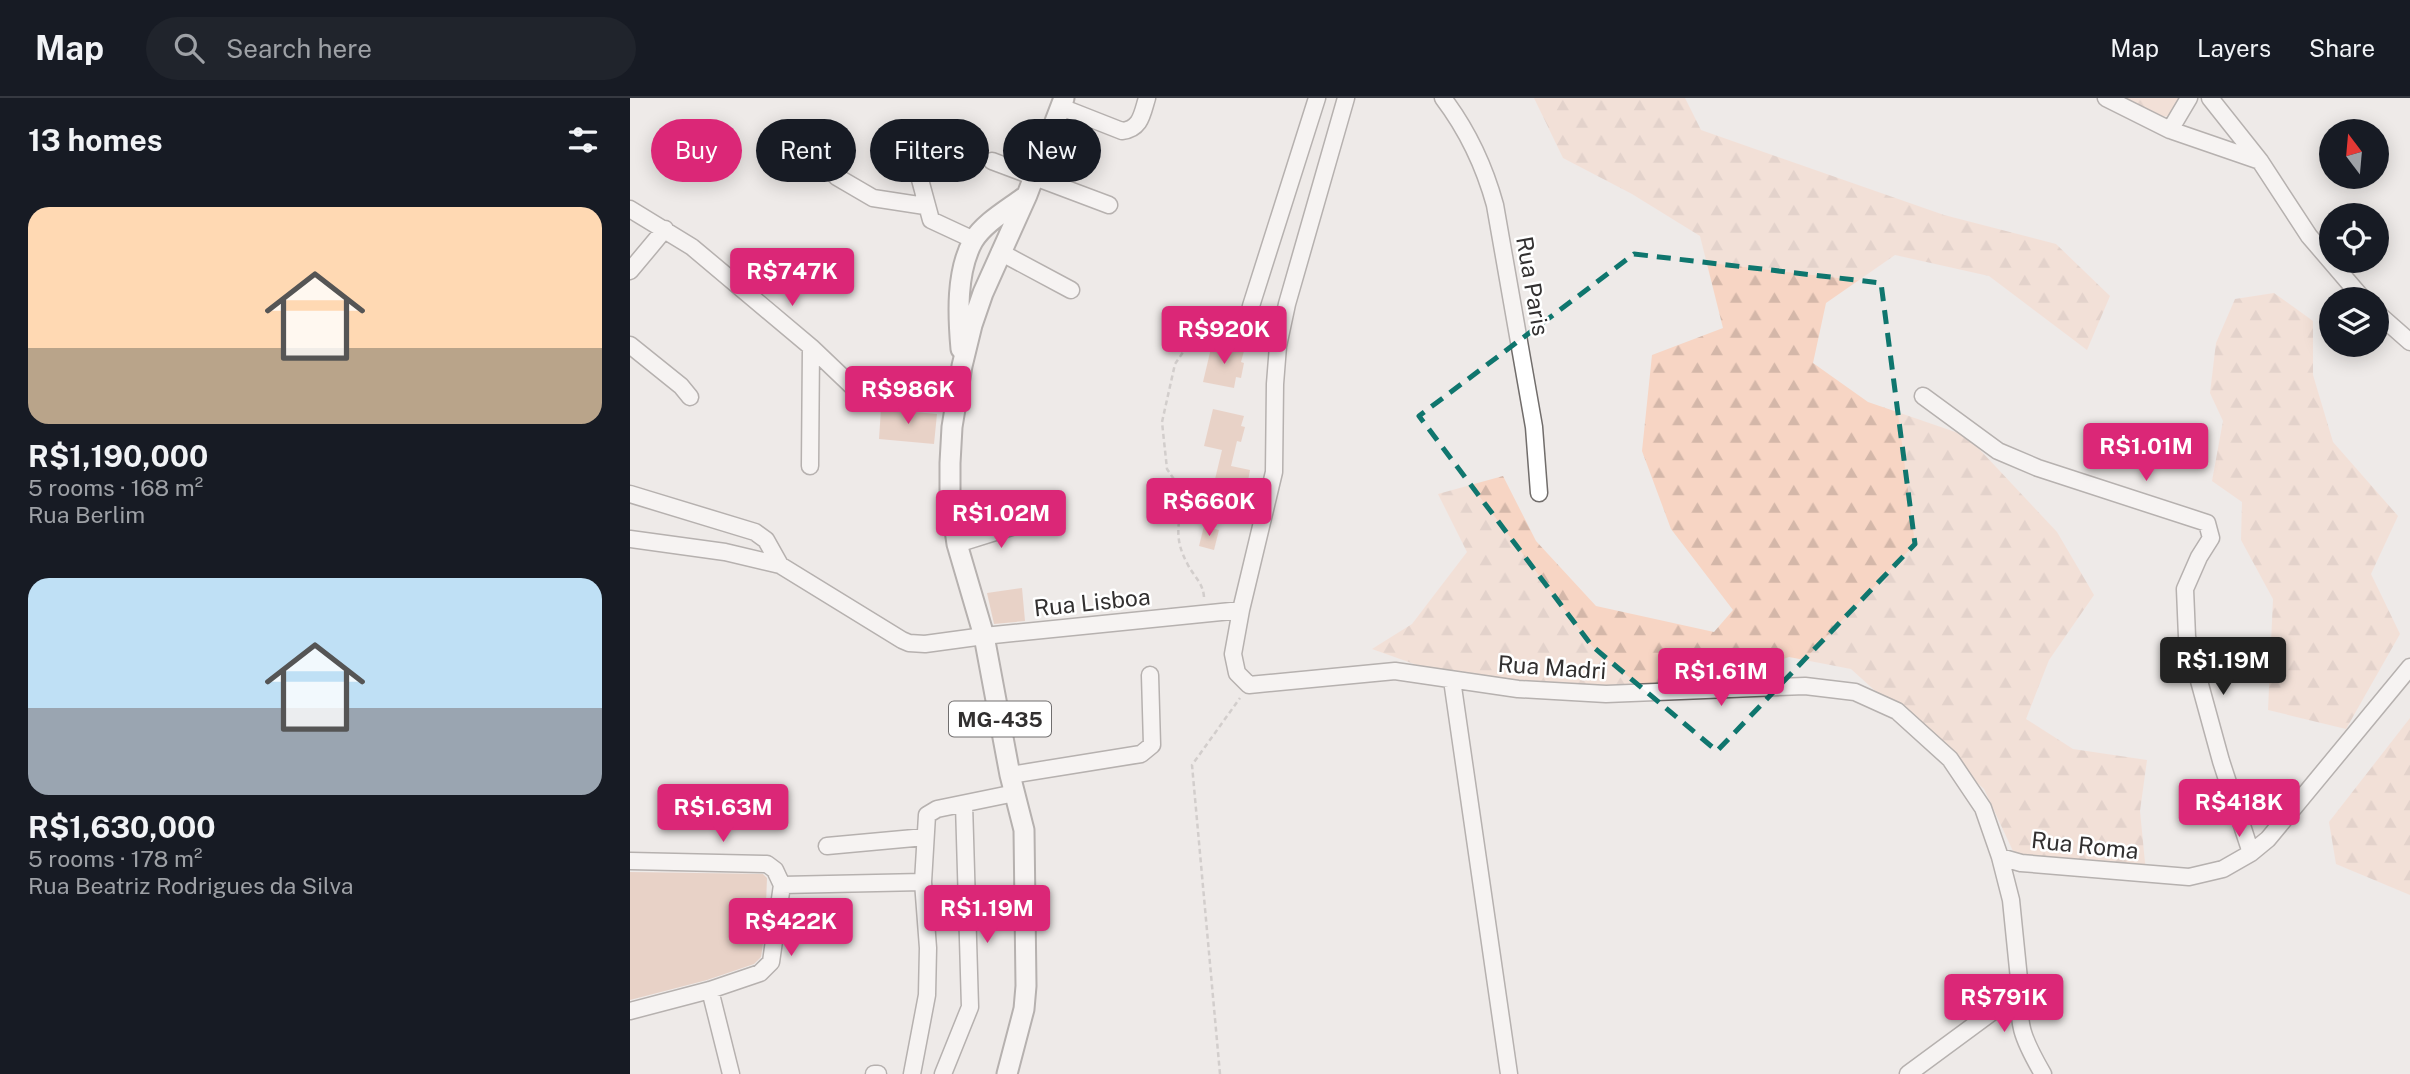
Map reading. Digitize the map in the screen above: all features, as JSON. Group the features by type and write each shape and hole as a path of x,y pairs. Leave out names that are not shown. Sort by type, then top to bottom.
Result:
{"main road":[{"name":"MG-435","path":"1007,1074 1024,1009 1026,986 1024,831 984,636 957,544 950,495 952,427 962,366 979,303 1032,182"},
{"path":"962,366 959,319 964,266 974,240 992,221 1027,195"}],"street":[{"path":"1063,103 1122,131 1131,130 1139,123 1147,98"},
{"path":"1247,328 1251,306 1317,98"},
{"path":"1249,685 1237,673 1234,654 1241,610 1274,471 1278,346 1346,98"},
{"name":"Rua Paris","path":"1443,98 1463,125 1485,171 1495,205 1534,427 1539,494"},
{"path":"2106,98 2170,130 2260,161"},
{"path":"2170,130 2189,98"},
{"path":"2210,98 2260,161 2309,236 2353,287"},
{"path":"992,161 1003,165"},
{"path":"846,182 873,198 925,206"},
{"path":"921,182 930,220 974,240"},
{"path":"1050,182 1109,205"},
{"path":"630,209 692,247 811,347 854,388 863,393 957,400"},
{"path":"630,271 665,229"},
{"path":"1000,252 1071,290"},
{"path":"2389,323 2410,342"},
{"path":"630,345 681,386 690,397"},
{"path":"810,466 811,347"},
{"path":"1923,396 1998,451 2038,468 2202,520 2208,525 2211,538 2185,589 2187,636 2221,761 2251,853"},
{"path":"630,494 755,532 766,540 780,565"},
{"path":"957,544 1034,520"},
{"path":"630,540 725,552 780,565"},
{"name":"Rua Lisboa","path":"780,565 909,643 925,645 984,636 1241,610"},
{"name":"Rua Roma","path":"2000,857 2021,863 2073,869 2189,877 2222,869 2251,853 2268,839 2410,667"},
{"name":"Rua Madri","path":"1249,685 1395,671 1518,689 1606,694 1805,686 1855,692 1896,711 1950,759 1983,808 2011,900 2019,979 2018,1018 2027,1046 2043,1074"},
{"path":"912,1074 927,995 928,948 923,882 928,812 964,804 1013,784 1148,751 1152,745 1150,675"},
{"path":"1452,680 1509,1074"},
{"path":"943,1074 970,1007 964,804"},
{"path":"827,846 925,837"},
{"path":"630,861 767,864 775,870 782,885 771,962 761,974 630,1011"},
{"path":"782,885 923,882"},
{"path":"1908,1074 2007,1001 2019,979"},
{"path":"710,990 731,1074"}],"path":[{"path":"1205,614 1203,587 1186,563 1176,534 1184,494 1167,469 1162,422 1175,364 1192,339 1225,324 1247,328"},
{"path":"1220,1074 1192,765 1249,685"}],"highlighted area":[{"path":"1634,254 1881,283 1915,544 1717,751 1592,646 1419,416"}],"green space":[{"path":"1534,98 1685,98 1701,130 1944,215 2056,244 2110,296 2087,350 1989,276 1895,255 1826,303 1813,363 1868,402 1967,436 2057,532 2094,595 2049,660 2026,719 2073,749 2147,760 2140,811 2146,873 2020,866 1984,789 1851,669 1789,657 1726,679 1591,688 1431,670 1372,649 1412,624 1467,552 1438,494 1503,476 1536,541 1596,606 1714,632 1733,610 1671,529 1642,451 1652,355 1723,328 1700,236 1632,194 1563,158"},
{"path":"2103,98 2179,98 2175,116 2146,117"},
{"path":"2274,293 2313,321 2313,375 2333,442 2398,516 2371,574 2400,634 2346,729 2268,710 2273,599 2241,540 2242,502 2212,481 2223,421 2210,393 2216,343 2235,299"},
{"path":"2410,718 2410,895 2336,864 2329,822"}],"building":[{"path":"1212,344 1244,351 1241,378 1236,377 1234,388 1203,382"},
{"path":"881,409 937,414 934,444 879,439"},
{"path":"1213,409 1244,416 1241,426 1245,427 1241,442 1237,441 1231,466 1250,470 1248,481 1251,482 1247,497 1243,496 1240,507 1210,500 1222,450 1204,446"},
{"path":"1204,526 1219,530 1214,550 1199,546"},
{"path":"1022,588 1025,621 994,624 987,593"},
{"path":"630,872 763,874 767,878 761,957 754,964 707,980 630,1000"}]}
